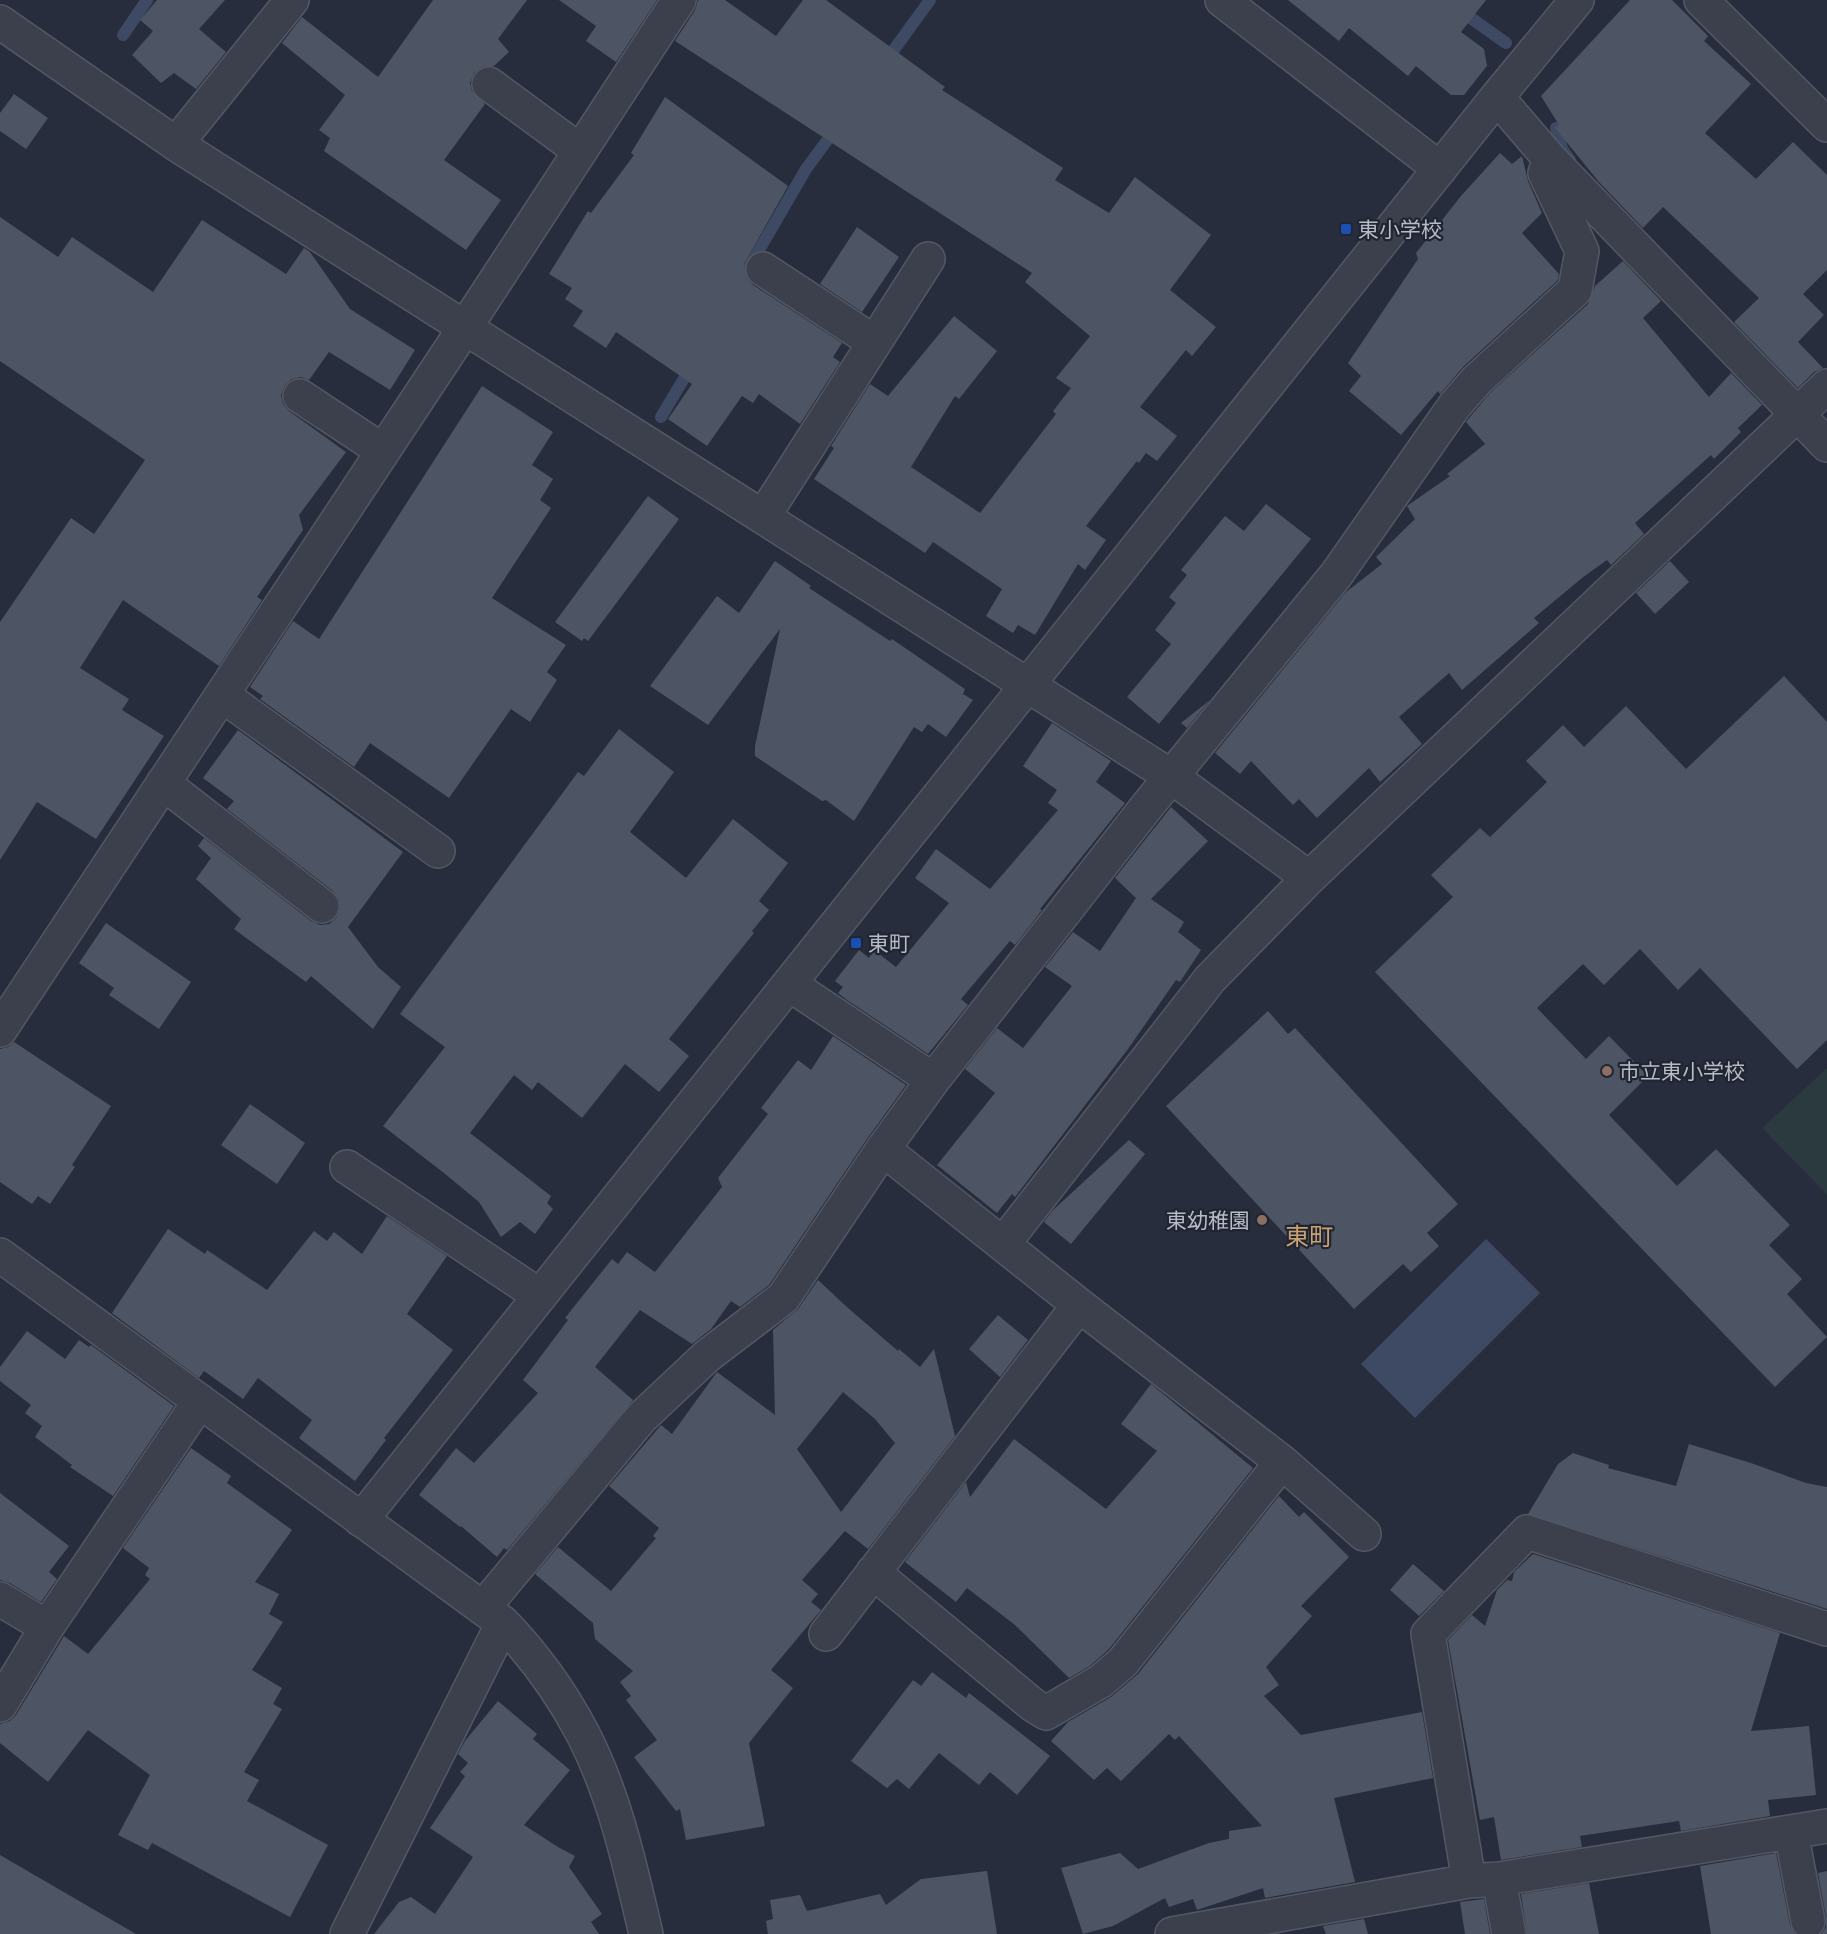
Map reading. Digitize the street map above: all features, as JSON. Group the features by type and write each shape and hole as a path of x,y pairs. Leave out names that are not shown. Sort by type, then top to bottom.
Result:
{"street":[{"path":"176,144 292,0"},
{"path":"0,1030 679,0"},
{"path":"1222,0 1440,169"},
{"path":"361,1520 1497,97 1577,0"},
{"path":"1701,0 1827,125"},
{"path":"0,22 176,144 1172,777 1309,878"},
{"path":"489,84 580,152"},
{"path":"1497,97 1550,159 1827,445"},
{"path":"347,1934 493,1616 641,1418 707,1356 783,1298 883,1149 933,1080 1148,805 1336,575 1455,405 1484,373 1575,290 1582,251 1545,173 1550,159"},
{"path":"763,517 928,259"},
{"path":"763,269 874,342"},
{"path":"1003,1244 1210,979 1309,878 1827,386"},
{"path":"300,396 383,451"},
{"path":"222,695 438,851"},
{"path":"164,783 322,906"},
{"path":"789,984 933,1080"},
{"path":"883,1149 1282,1462 1364,1534"},
{"path":"347,1167 540,1296"},
{"path":"0,1255 493,1616 525,1646 583,1733 606,1787 624,1844 646,1934"},
{"path":"826,1634 1079,1305"},
{"path":"0,1705 46,1628 200,1401"},
{"path":"873,1572 1033,1705 1046,1713 1101,1681 1124,1662 1282,1462"},
{"path":"1509,1934 1484,1880 1428,1634 1527,1532 1827,1629"},
{"path":"0,1599 46,1628"},
{"path":"1172,1934 1281,1925 1484,1880 1827,1826"},
{"path":"1791,1832 1808,1921"}],"shaded area":[{"path":"1827,1068 1827,1195 1762,1128"}],"water":[{"path":"1486,1239 1540,1293 1415,1418 1361,1364"}],"building":[{"path":"157,0 225,0 199,29 226,52 196,89 174,73 161,83 132,55 153,31 140,20"},
{"path":"433,0 527,0 498,39 509,52 494,66 482,67 474,73 470,83 472,91 485,104 444,160 501,200 466,250 324,151 330,138 319,130 345,95 282,43 302,17 378,77"},
{"path":"559,0 657,0 616,62 586,41 596,26"},
{"path":"698,0 725,0 776,36 803,0 826,0 945,87 942,90 1063,168 1055,180 1109,213 1135,177 1211,235 1170,290 1216,327 1192,356 1186,350 1140,407 1177,436 1157,461 1146,453 1139,463 1137,461 1086,526 1106,540 1085,570 1078,564 1035,635 1018,625 1013,633 986,616 1002,589 933,542 925,553 814,479 834,448 831,446 870,384 888,396 954,316 997,351 959,399 955,396 911,467 980,513 1056,414 1053,411 1071,388 1056,378 1090,336 1025,282 1032,273 675,41 695,10"},
{"path":"1288,0 1486,0 1461,32 1484,49 1487,66 1464,95 1451,95 1416,66 1408,76 1349,28 1339,41"},
{"path":"1630,0 1672,0 1708,36 1704,41 1751,84 1705,133 1756,179 1793,142 1827,175 1827,270 1803,294 1824,315 1798,342 1823,368 1814,372 1798,388 1734,322 1759,298 1663,207 1643,228 1599,182 1555,128 1559,125 1541,96"},
{"path":"14,94 48,118 26,149 0,131 0,113"},
{"path":"665,97 788,186 744,264 746,277 753,285 842,343 833,357 840,362 800,424 759,394 753,403 742,396 707,446 668,419 692,384 616,332 606,348 573,326 583,311 565,299 572,288 549,274 588,211 591,213 634,155 631,153"},
{"path":"1500,153 1512,164 1522,156 1528,181 1542,213 1522,233 1559,274 1558,280 1464,366 1440,394 1438,391 1401,435 1349,391 1361,376 1348,363 1418,259 1416,253 1461,196"},
{"path":"0,217 58,257 72,237 153,292 202,220 286,274 304,248 310,252 350,309 415,350 390,390 329,352 309,380 301,377 292,379 285,385 281,395 283,404 289,411 346,452 299,515 303,530 257,597 262,600 219,666 123,600 80,668 129,699 122,710 164,736 96,839 37,802 0,860 0,622 71,518 94,534 145,460 0,361"},
{"path":"857,227 899,257 862,312 820,284"},
{"path":"1623,261 1661,301 1643,318 1709,397 1731,373 1762,405 1738,428 1741,432 1714,459 1711,455 1635,523 1644,534 1611,565 1607,560 1534,618 1539,623 1462,690 1449,673 1399,717 1422,744 1380,782 1369,768 1317,818 1299,799 1293,805 1251,761 1240,774 1215,753 1346,592 1382,564 1376,557 1415,519 1407,506 1450,476 1447,474 1485,444 1466,422 1470,417 1490,393 1588,304 1595,286"},
{"path":"482,386 553,432 532,465 553,479 540,500 551,508 492,598 566,645 547,672 557,680 530,722 511,709 449,798 370,743 354,767 260,699 263,696 250,687 293,621 319,639"},
{"path":"648,496 679,519 588,641 584,638 582,641 555,622"},
{"path":"1266,504 1311,539 1159,724 1127,697 1171,644 1155,630 1176,603 1169,597 1187,575 1181,570 1225,516 1244,531"},
{"path":"775,561 811,586 809,588 890,641 892,639 965,689 963,694 973,700 946,737 928,724 922,732 914,727 854,821 826,800 822,801 755,756 755,746 780,629 708,725 650,686 717,596 739,613"},
{"path":"1670,561 1689,582 1655,614 1636,593"},
{"path":"1784,676 1827,722 1827,1040 1797,1069 1700,968 1678,990 1640,949 1604,985 1583,964 1537,1008 1586,1059 1609,1036 1648,1076 1609,1115 1677,1186 1716,1149 1790,1225 1769,1245 1802,1279 1787,1294 1827,1337 1775,1387 1375,972 1453,897 1431,875 1480,828 1490,837 1547,782 1526,761 1563,725 1584,747 1626,706 1686,769"},
{"path":"1210,700 1187,728 1181,723"},
{"path":"1052,723 1111,761 1096,782 1125,803 1040,909 1042,910 1015,945 1010,941 961,999 968,1005 928,1054 838,993 843,987 835,981 859,950 869,958 874,950 896,967 949,903 915,878 936,849 990,889 1058,810 1048,803 1057,790 1023,766"},
{"path":"619,729 674,772 630,832 686,878 733,819 788,863 759,901 769,910 752,931 754,933 669,1039 689,1056 659,1092 625,1064 582,1118 538,1082 532,1090 514,1075 470,1133 551,1196 547,1203 553,1209 535,1234 520,1222 501,1237 479,1202 383,1126 445,1047 400,1014 578,772 584,776"},
{"path":"238,730 403,852 348,927 378,967 401,987 373,1029 311,976 306,982 234,929 241,919 196,879 211,858 198,846 204,838 311,921 320,925 329,924 336,918 340,909 339,899 333,891 227,809 234,801 203,778"},
{"path":"1171,807 1208,841 1151,899 1184,922 1178,932 1201,950 1180,982 1176,980 1128,1049 1015,1197 1012,1194 997,1213 937,1165 995,1093 965,1069 997,1028 1023,1048 1072,986 1045,967 1073,932 1100,951 1136,898 1115,878"},
{"path":"106,923 191,982 159,1029 109,995 114,988 79,963"},
{"path":"1268,1011 1288,1034 1295,1028 1458,1204 1427,1233 1439,1246 1411,1272 1403,1264 1354,1309 1166,1106"},
{"path":"833,1036 906,1085 769,1285 740,1307 731,1301 711,1329 692,1344 640,1310 595,1367 633,1400 507,1550 504,1548 497,1557 461,1526 419,1495 456,1448 474,1463 538,1393 523,1380 568,1320 565,1318 612,1259 618,1264 627,1252 655,1272 722,1187 718,1178 768,1114 761,1108 798,1060 811,1070"},
{"path":"14,1042 111,1106 72,1165 75,1167 50,1204 38,1196 32,1204 0,1182 0,1049"},
{"path":"250,1104 305,1143 277,1184 221,1145"},
{"path":"1129,1140 1145,1154 1071,1244 1044,1222 1052,1211"},
{"path":"387,1216 447,1256 407,1314 453,1350 384,1438 386,1440 355,1481 299,1438 312,1420 258,1378 243,1399 204,1371 199,1378 112,1313 168,1229 205,1254 207,1250 267,1290 314,1231 327,1241 334,1232 362,1254"},
{"path":"818,1280 898,1351 899,1349 920,1367 934,1349 955,1436 868,1549 845,1531 802,1580 818,1594 811,1602 821,1610 771,1670 793,1688 749,1743 765,1826 686,1840 680,1809 676,1811 634,1757 657,1740 626,1700 631,1696 620,1682 633,1671 595,1639 593,1623 535,1574 558,1547 611,1591 656,1538 653,1536 659,1528 609,1486 661,1425 672,1434 717,1372 775,1415 773,1330 798,1309","holes":["843,1392 875,1419 895,1443 841,1512 797,1449"]},
{"path":"998,1315 1028,1340 1000,1377 969,1349"},
{"path":"27,1331 65,1359 79,1340 89,1347 91,1345 174,1406 113,1496 70,1467 72,1465 35,1437 42,1426 25,1413 31,1405 0,1381 0,1367"},
{"path":"1151,1384 1253,1468 1109,1649 1090,1666 1069,1678 1015,1625 967,1588 956,1602 905,1562 966,1482 970,1497 1014,1439 1106,1509 1157,1451 1121,1424"},
{"path":"1689,1444 1806,1483 1827,1487 1827,1609 1528,1514 1558,1464 1573,1453 1609,1465 1608,1468 1676,1486"},
{"path":"191,1448 231,1476 227,1483 292,1530 255,1582 279,1594 269,1614 283,1622 252,1670 282,1688 273,1704 282,1709 244,1772 259,1780 247,1801 328,1845 290,1917 152,1843 148,1850 118,1835 150,1775 88,1730 48,1782 0,1743 0,1724 10,1721 16,1715 64,1636 88,1654 150,1579 145,1575 149,1568 123,1548"},
{"path":"0,1493 69,1546 49,1572 57,1579 41,1602 10,1583 0,1580"},
{"path":"1279,1496 1299,1517 1304,1512 1349,1557 1301,1606 1312,1616 1266,1667 1279,1685 1264,1696 1301,1735 1422,1712 1433,1778 1334,1798 1355,1882 1265,1898 1263,1888 1197,1910 1193,1899 1169,1907 1165,1898 1113,1926 1083,1934 1061,1868 1120,1853 1138,1869 1209,1843 1229,1839 1229,1831 1262,1826 1179,1736 1175,1740 1169,1734 1121,1781 1107,1768 1094,1780 1051,1741 1068,1722 1111,1697 1138,1674"},
{"path":"1533,1554 1780,1633 1751,1731 1809,1726 1816,1795 1768,1800 1770,1816 1681,1831 1679,1821 1580,1836 1582,1847 1501,1860 1494,1817 1480,1820 1448,1640 1472,1615 1485,1626 1497,1590 1507,1580 1512,1581 1514,1572"},
{"path":"1413,1564 1444,1591 1419,1616 1390,1590"},
{"path":"932,1672 966,1698 969,1693 1050,1756 1017,1795 990,1772 979,1785 939,1753 909,1789 897,1779 887,1788 851,1761 913,1680 921,1686"},
{"path":"498,1701 537,1734 533,1739 570,1770 524,1825 575,1856 569,1867 602,1914 591,1922 599,1934 374,1934 399,1902 411,1897 435,1914 473,1857 430,1828 465,1776 460,1772 468,1763 458,1754 465,1741"},
{"path":"1776,1853 1790,1925 1795,1934 1711,1934 1700,1866"},
{"path":"0,1855 136,1934 0,1934"},
{"path":"987,1871 997,1934 768,1934 766,1921 773,1919 770,1900 800,1895 807,1911 880,1894 886,1905 921,1879"},
{"path":"1827,1871 1827,1934 1821,1934 1826,1927 1826,1917 1818,1873"},
{"path":"1589,1883 1599,1934 1527,1934 1521,1894"},
{"path":"1484,1899 1490,1934 1465,1934 1460,1902"},
{"path":"1364,1919 1368,1934 1326,1934 1323,1926"}],"waterway":[{"path":"123,35 147,0"},
{"path":"885,62 930,0"},
{"path":"1428,0 1468,16 1506,43"},
{"path":"737,288 806,169 837,127"},
{"path":"1556,128 1562,149 1570,160"},
{"path":"661,417 692,365"}],"place":[{"name":"東小学校","path":"1346,229"},
{"name":"東町","path":"856,943"},
{"name":"市立東小学校","path":"1607,1071"},
{"name":"東幼稚園","path":"1262,1220"}],"district":[{"name":"東町","path":"1309,1236"}]}
